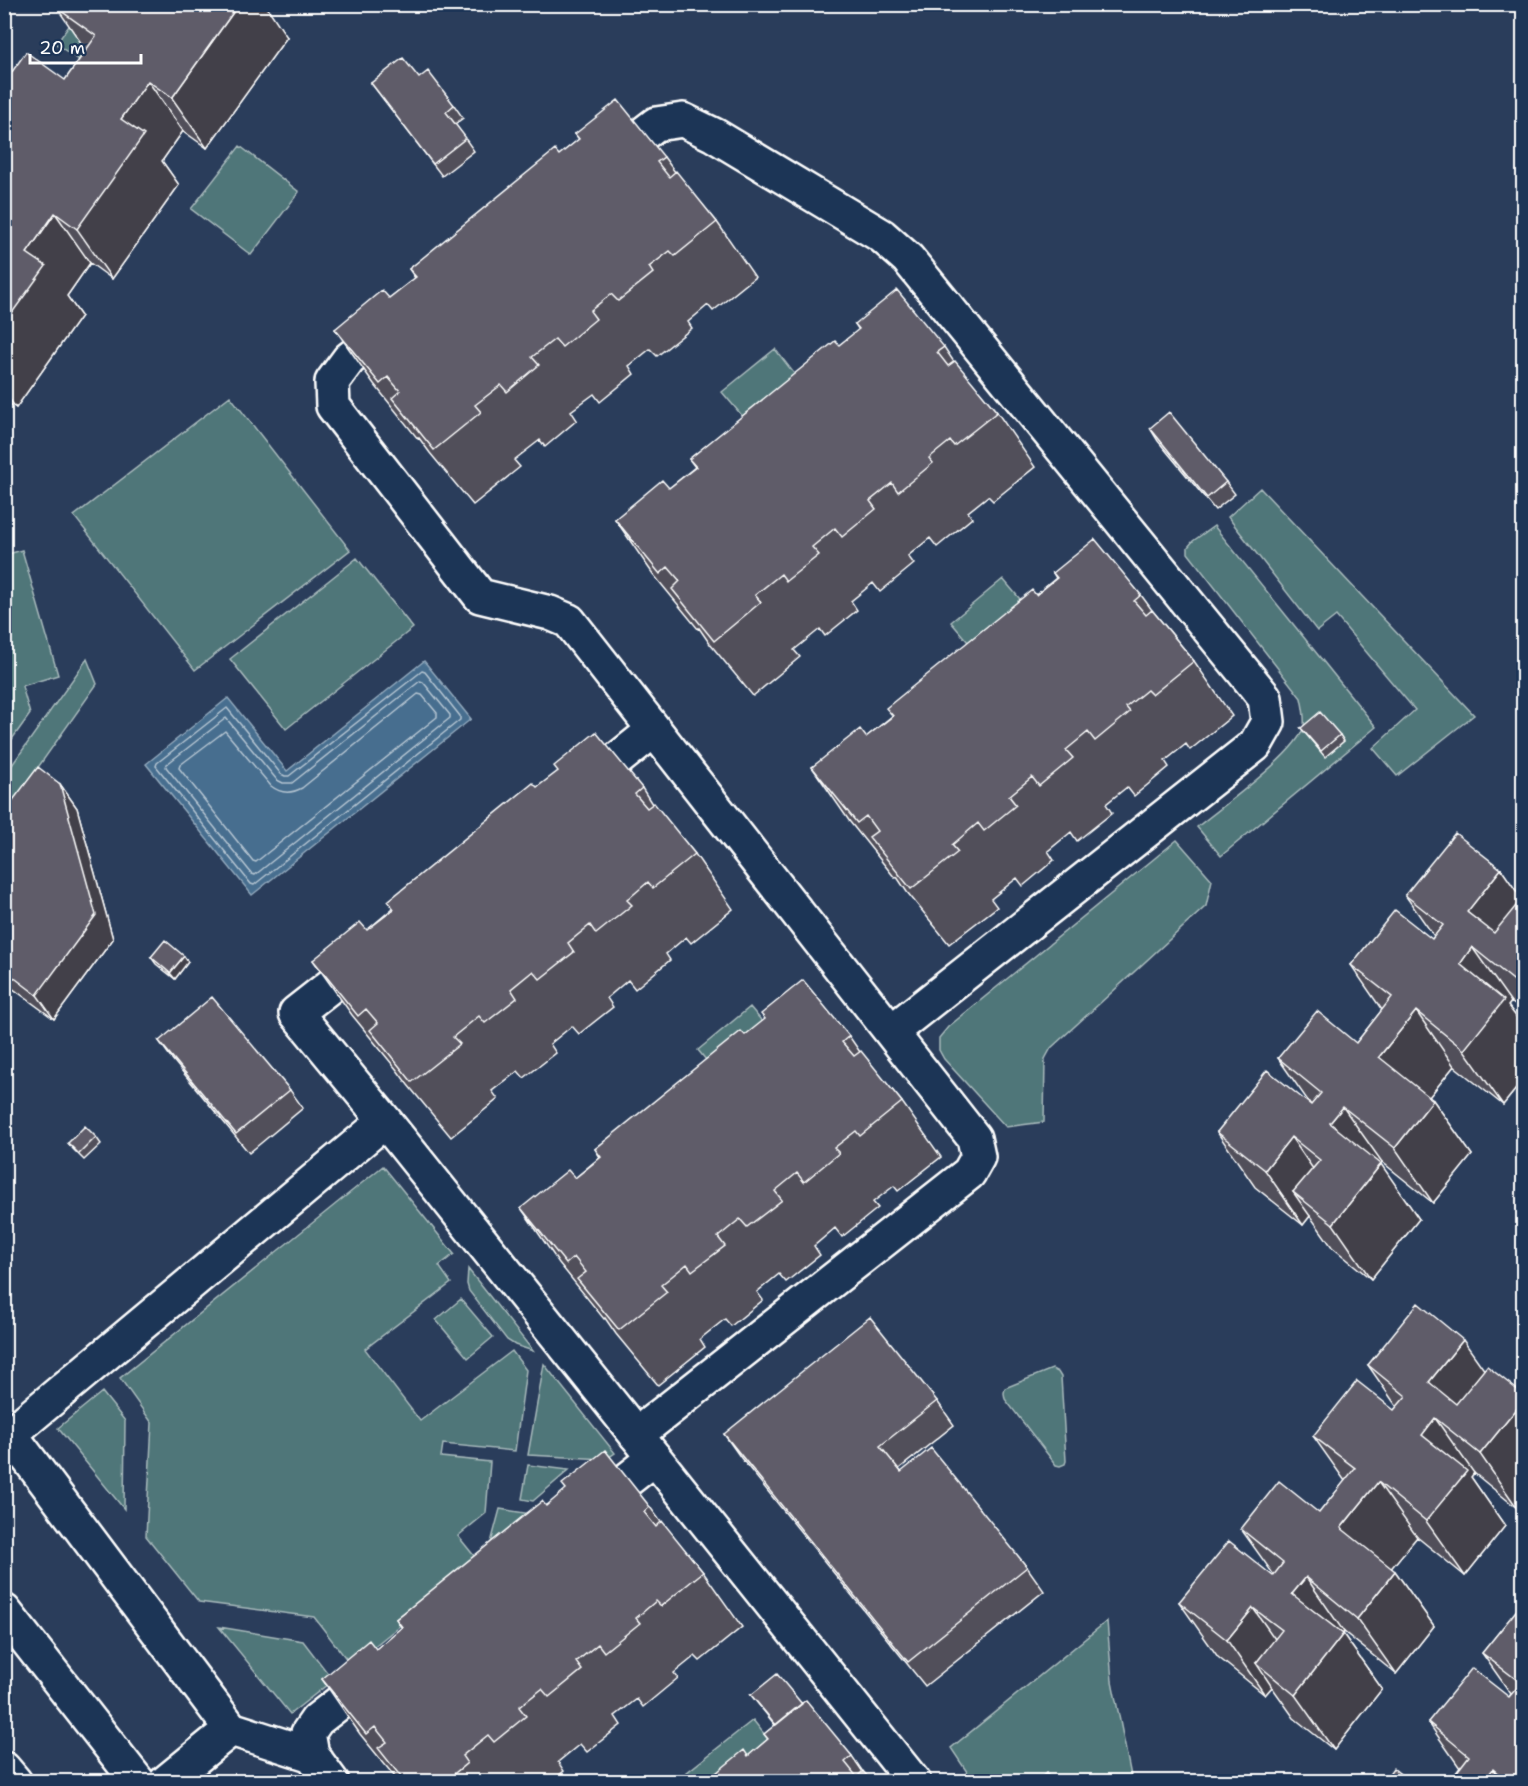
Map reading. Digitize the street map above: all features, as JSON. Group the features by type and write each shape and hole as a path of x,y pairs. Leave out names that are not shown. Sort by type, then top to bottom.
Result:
{"street":[{"path":"581,181 656,124 683,120 714,135 882,236 908,259 1265,698 1268,722 1255,745 891,1032"},
{"path":"414,309 349,359 332,382 333,406 480,596 550,613 569,621 974,1138 978,1157 969,1173 645,1447 570,1524"},
{"path":"562,803 654,730"},
{"path":"387,941 296,1013 385,1120 914,1782"},
{"path":"312,1755 231,1729 7,1436 385,1120"},
{"path":"4,1611 138,1782"},
{"path":"332,1782 312,1755 308,1733 317,1720 401,1654"},
{"path":"166,1782 231,1729"},
{"path":"4,1769 15,1782"}],"green space":[{"path":"84,5 123,5 82,62 56,44"},
{"path":"240,146 299,192 251,255 191,209"},
{"path":"775,349 796,376 744,418 722,392"},
{"path":"230,396 350,550 195,670 74,516"},
{"path":"1260,488 1474,715 1397,776 1373,748 1415,710 1336,616 1317,631 1228,517"},
{"path":"1214,526 1376,727 1221,856 1197,827 1274,765 1299,737 1304,726 1304,719 1301,698 1188,553 1188,547 1193,541"},
{"path":"22,550 58,675 22,686 30,714 10,742 4,738 5,555"},
{"path":"357,558 413,628 286,729 230,659"},
{"path":"1003,579 1025,605 973,648 951,622"},
{"path":"87,659 97,684 5,814 5,775"},
{"path":"1177,840 1212,880 1206,906 1051,1048 1045,1059 1044,1122 1006,1127 944,1059 939,1050 939,1038 948,1027"},
{"path":"750,1007 771,1032 719,1076 698,1050"},
{"path":"383,1166 454,1254 439,1266 451,1283 365,1349 420,1421 512,1351 526,1370 515,1451 443,1444 441,1457 490,1462 486,1513 458,1536 479,1562 351,1665 314,1617 199,1602 146,1536 152,1423 120,1378"},
{"path":"468,1269 533,1351 507,1340 469,1291"},
{"path":"461,1299 493,1337 468,1358 436,1320"},
{"path":"544,1364 615,1453 606,1459 528,1455"},
{"path":"1052,1369 1061,1377 1066,1461 1060,1466 1056,1465 1005,1399 1004,1393 1005,1388"},
{"path":"102,1392 125,1421 124,1509 58,1428"},
{"path":"528,1465 569,1470 533,1501 522,1499"},
{"path":"500,1509 537,1515 488,1554"},
{"path":"1107,1621 1112,1681 1132,1781 973,1781 951,1748"},
{"path":"219,1627 303,1641 333,1680 290,1714"},
{"path":"753,1720 780,1754 746,1781 684,1781 681,1777"}],"water":[{"path":"424,661 471,719 252,895 146,764 228,698 287,771"}],"building":[{"path":"60,4 239,4 172,98 148,81 121,119 144,135 77,229 55,213 27,253 46,266 4,324 4,83 26,52 65,80 96,36 57,8"},
{"path":"403,58 419,78 428,71 454,105 446,112 466,138 433,164 371,83"},
{"path":"618,100 664,157 657,162 669,177 676,171 717,222 675,256 670,251 649,267 653,273 618,301 611,294 590,311 596,319 562,347 555,339 532,357 539,365 507,392 501,385 475,405 481,412 434,450 392,398 400,391 388,377 380,384 335,329 382,290 389,298 416,277 409,269 555,150 559,155 579,139 575,134"},
{"path":"897,290 944,347 937,352 948,366 955,361 997,412 954,446 950,441 929,458 933,463 898,492 892,483 870,501 876,509 842,537 835,528 812,547 819,555 786,581 781,574 755,595 761,602 714,641 672,589 680,581 668,567 660,574 615,519 662,480 669,488 696,467 689,459 835,341 839,345 859,329 855,324"},
{"path":"1169,412 1226,482 1207,498 1150,428"},
{"path":"1095,539 1141,595 1134,601 1146,615 1152,610 1194,661 1152,695 1147,690 1126,707 1130,712 1095,741 1088,732 1066,750 1073,758 1039,786 1032,777 1009,796 1016,805 984,831 978,823 952,845 958,852 911,889 869,837 877,831 866,816 857,823 812,767 860,729 866,737 893,716 886,708 1032,590 1036,595 1057,578 1053,573"},
{"path":"1320,712 1340,735 1321,751 1301,728"},
{"path":"596,732 642,788 635,794 647,808 654,803 695,854 653,888 648,882 627,900 632,905 596,934 590,925 568,943 574,952 540,979 533,971 511,989 517,998 485,1023 479,1016 453,1037 460,1044 412,1082 370,1030 378,1023 366,1009 358,1016 313,960 360,922 367,930 394,909 388,901 533,783 537,787 558,771 554,766"},
{"path":"38,767 60,784 96,915 37,995 4,970 4,812"},
{"path":"1455,833 1501,869 1467,912 1494,933 1524,896 1524,975 1517,983 1472,947 1460,964 1504,1000 1464,1050 1416,1011 1379,1057 1433,1100 1395,1148 1343,1107 1330,1123 1381,1164 1333,1224 1293,1192 1320,1160 1291,1137 1265,1170 1217,1132 1267,1070 1311,1105 1321,1093 1278,1058 1317,1011 1356,1043 1392,997 1351,965 1395,910 1432,939 1443,925 1405,895"},
{"path":"165,940 184,956 170,973 151,957"},
{"path":"803,980 849,1036 842,1042 854,1056 861,1051 902,1102 860,1136 856,1131 834,1148 839,1153 804,1182 797,1173 775,1191 782,1200 747,1227 740,1219 718,1237 725,1246 692,1271 687,1264 661,1285 667,1292 619,1330 577,1279 586,1272 574,1257 566,1264 521,1208 568,1170 575,1178 601,1157 595,1149 741,1031 745,1035 765,1019 761,1014"},
{"path":"212,997 290,1090 236,1134 159,1041"},
{"path":"85,1126 96,1137 79,1154 68,1143"},
{"path":"1418,1303 1463,1340 1429,1382 1456,1404 1487,1366 1524,1395 1524,1400 1480,1454 1435,1418 1422,1435 1467,1471 1426,1521 1378,1482 1341,1528 1395,1571 1357,1619 1306,1577 1292,1594 1343,1634 1295,1695 1256,1663 1282,1630 1253,1608 1227,1640 1179,1602 1229,1541 1273,1576 1283,1563 1241,1529 1279,1481 1319,1513 1355,1468 1313,1436 1357,1381 1394,1410 1406,1396 1368,1365"},
{"path":"870,1317 937,1401 880,1446 901,1472 931,1448 1027,1567 908,1662 724,1434"},
{"path":"605,1450 650,1507 644,1512 656,1527 662,1521 703,1572 661,1606 656,1601 636,1618 640,1623 604,1652 598,1644 576,1662 582,1670 549,1697 542,1689 519,1707 526,1716 494,1742 488,1735 462,1756 467,1763 444,1782 405,1782 378,1748 387,1742 375,1727 366,1734 322,1679 369,1640 376,1649 402,1627 396,1619 542,1501 546,1506 566,1489 562,1484"},
{"path":"1524,1601 1524,1782 1508,1782 1493,1769 1483,1782 1449,1782 1469,1756 1428,1722 1472,1668 1509,1697 1521,1683 1482,1653"},
{"path":"777,1674 802,1704 776,1725 751,1695"},
{"path":"806,1700 852,1756 845,1762 857,1777 863,1771 872,1782 705,1782 744,1750 748,1756 768,1739 764,1734"},
{"path":"1393,1768 1410,1782 1383,1782"},
{"path":"1046,1773 1053,1782 1036,1782"}]}
